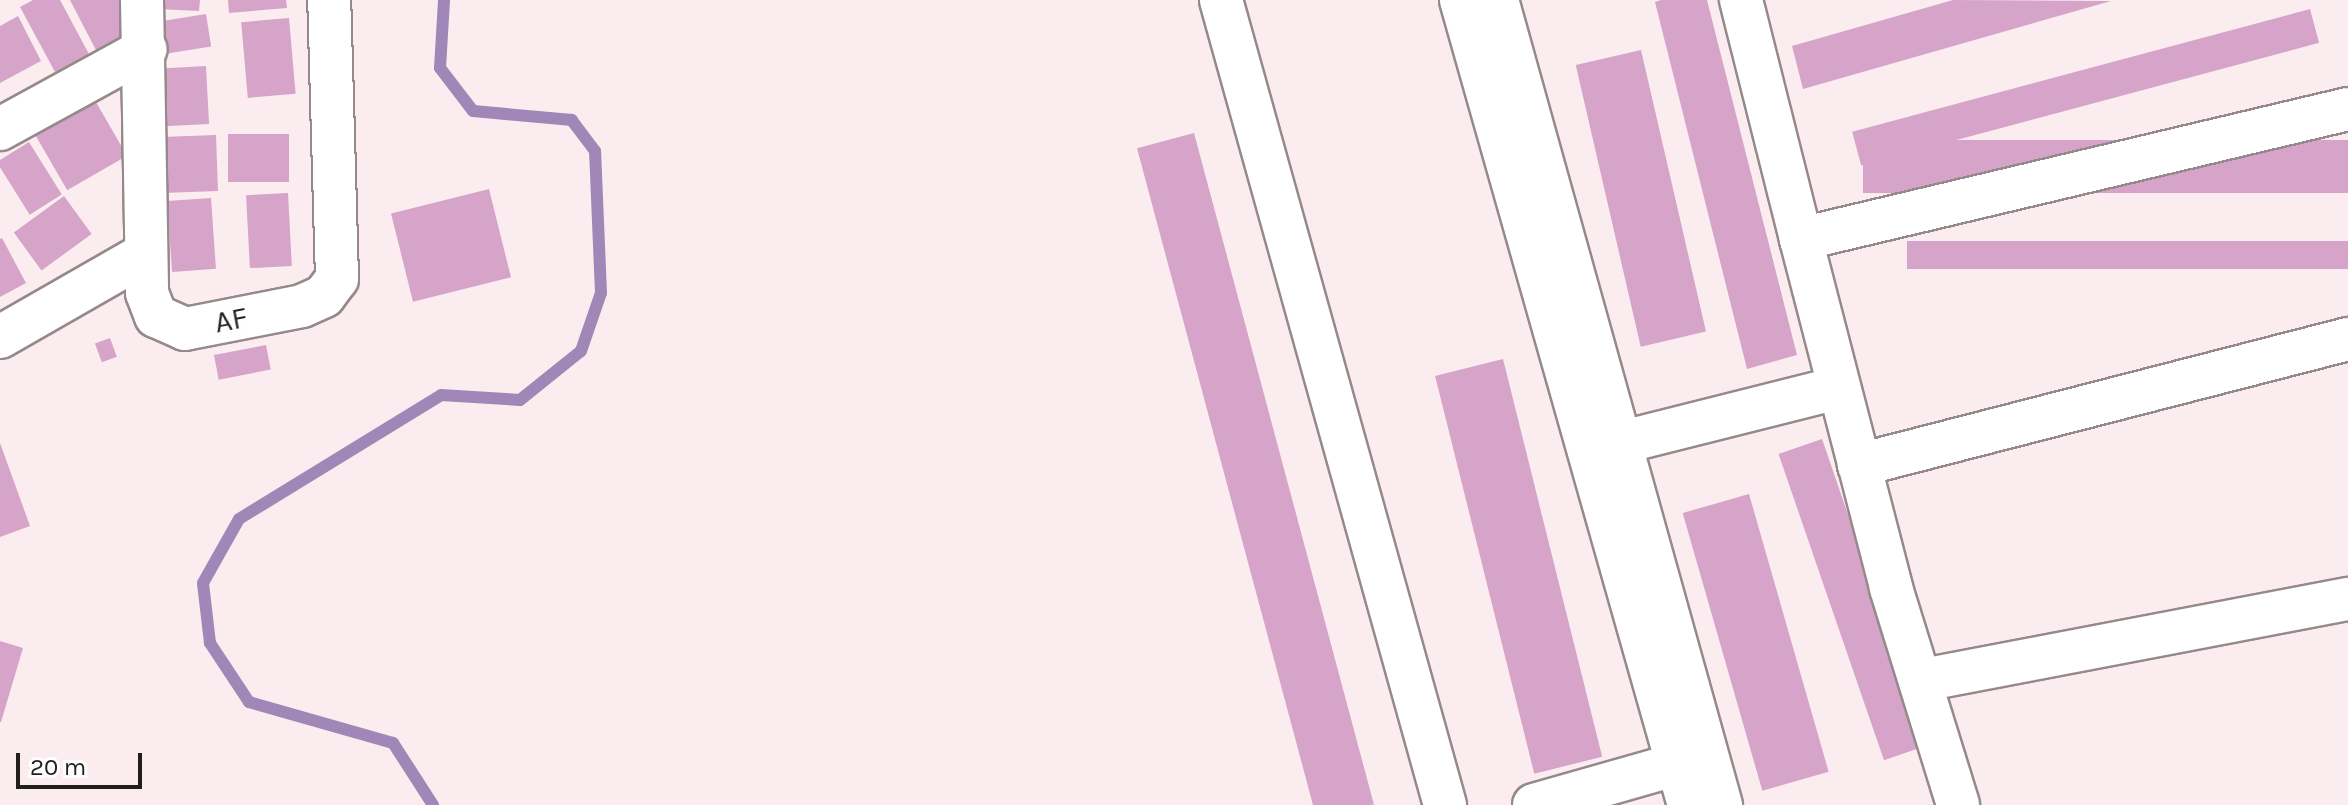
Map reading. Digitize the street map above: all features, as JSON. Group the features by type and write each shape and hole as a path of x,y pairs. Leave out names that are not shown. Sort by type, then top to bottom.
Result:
{"street":[{"name":"AF","path":"142,0 146,49 145,254 150,306 166,324 185,329 302,306 331,287 340,260 329,0"},
{"path":"1221,0 1445,805"},
{"path":"1461,0 1721,805"},
{"path":"1497,0 1689,805"},
{"path":"1746,1 1838,388 1958,805"},
{"path":"0,129 146,49"},
{"path":"1801,239 2348,109"},
{"path":"0,337 145,254"},
{"path":"1859,465 2348,339"},
{"path":"1604,446 1838,388"},
{"path":"1923,680 2348,599"},
{"path":"1534,805 1678,764"}],"building":[{"path":"33,0 60,0 89,54 55,72 20,7"},
{"path":"70,0 128,0 136,30 99,56"},
{"path":"159,0 200,0 199,11 158,9"},
{"path":"228,0 286,0 287,8 229,13"},
{"path":"1707,0 1797,355 1747,369 1655,2"},
{"path":"1953,0 2111,1 1803,89 1792,46"},
{"path":"2310,9 2319,43 1861,165 1852,132"},
{"path":"206,14 211,47 166,54 161,21"},
{"path":"18,16 41,61 0,83 0,26"},
{"path":"289,18 296,94 248,98 241,22"},
{"path":"1641,50 1706,332 1641,347 1576,65"},
{"path":"206,66 209,124 163,126 160,68"},
{"path":"89,90 127,156 67,190 29,125"},
{"path":"1194,133 1374,804 1313,805 1137,148"},
{"path":"228,134 289,134 289,182 228,182"},
{"path":"216,135 218,191 156,193 154,137"},
{"path":"1863,140 2348,140 2348,193 1863,193"},
{"path":"29,142 62,195 30,215 0,167 0,160"},
{"path":"489,189 511,277 413,302 391,213"},
{"path":"288,193 292,266 250,268 246,195"},
{"path":"64,196 92,234 41,270 14,232"},
{"path":"211,198 216,269 172,272 167,201"},
{"path":"0,239 26,283 0,297"},
{"path":"1907,241 2348,241 2348,269 1907,269"},
{"path":"110,338 117,357 102,362 95,343"},
{"path":"266,345 271,370 219,380 214,355"},
{"path":"1503,359 1602,757 1534,774 1435,376"},
{"path":"1822,439 1927,745 1884,760 1779,454"},
{"path":"0,443 30,526 0,537"},
{"path":"1749,494 1829,772 1762,791 1683,513"},
{"path":"0,641 23,648 1,722 0,722"}],"waterway":[{"path":"433,805 393,743 249,702 210,643 203,583 239,519 441,395 520,400 581,351 601,293 595,151 572,120 473,111 440,68 444,0"}]}
